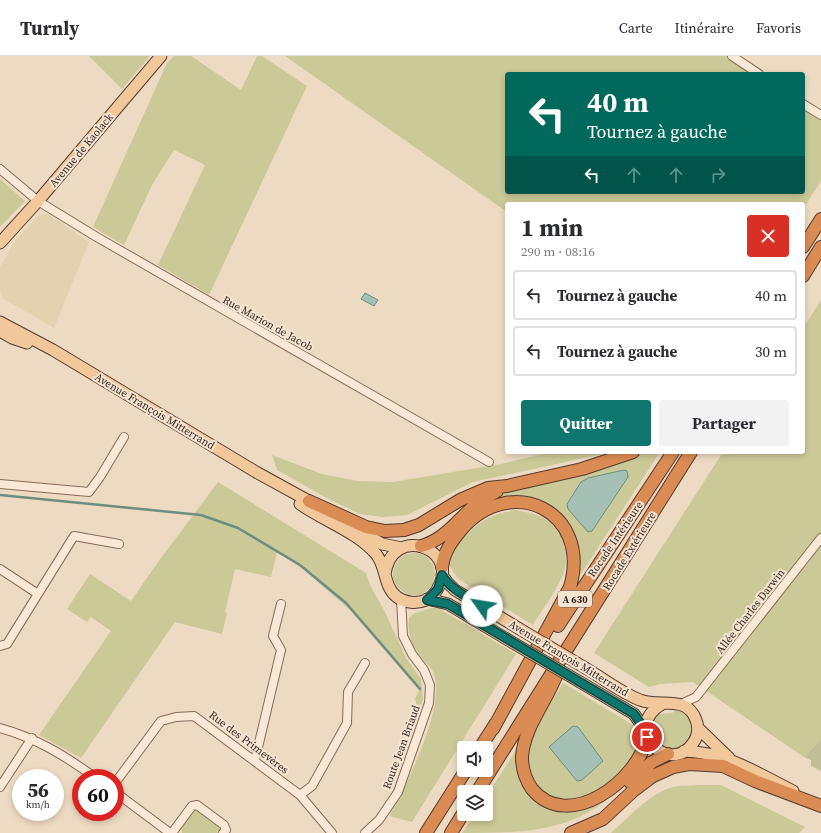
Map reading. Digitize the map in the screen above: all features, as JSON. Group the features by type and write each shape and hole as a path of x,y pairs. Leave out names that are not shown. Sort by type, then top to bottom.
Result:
{"highway":[{"path":"805,244 821,218"},
{"path":"805,273 821,247"},
{"path":"309,501 366,527 385,531 404,530 420,525 475,493 488,488 507,486 582,469 627,454"},
{"name":"Rocade Intérieure","path":"485,741 582,588 672,454"},
{"name":"Rocade Extérieure","path":"480,785 691,454"},
{"path":"421,546 430,544 439,538 481,500 507,486"},
{"path":"442,571 443,558 448,547 468,523 494,506 511,502 530,504 551,513 561,522 571,540 575,562 570,587 493,728"},
{"path":"565,652 552,688 539,711 523,748 523,770 527,782 541,800 560,809 570,809 586,807 601,800 631,771 642,754 646,734"},
{"path":"560,833 580,826 599,815 644,768 668,754"},
{"path":"571,833 603,820 633,791 653,776 673,767 689,764 723,766 755,781 821,805"},
{"path":"426,833 462,777"},
{"path":"451,833 458,821"}],"main road":[{"name":"Avenue de Kaolack","path":"0,243 38,201 161,56"},
{"name":"Avenue François Mitterrand","path":"0,322 53,350 256,472 382,544 402,548 412,545 421,546 434,554 447,582 455,590 641,701 662,704 671,702 681,704"},
{"name":"Avenue François Mitterrand","path":"0,331 12,338 53,350"},
{"name":"Avenue François Mitterrand","path":"256,472 325,521 344,529 376,554 382,562 387,583 391,592 401,599 414,602 427,600 448,604 634,714 655,749 668,754"},
{"path":"385,574 390,558 402,548"},
{"path":"427,600 438,589 442,571"},
{"path":"646,734 649,714 662,704"},
{"path":"681,704 693,713 698,728 730,759"},
{"path":"684,752 694,742 698,728"},
{"path":"668,754 684,752 705,753 730,759 821,805"}],"street":[{"path":"732,56 756,72"},
{"path":"805,105 821,115"},
{"name":"Rue Marion de Jacob","path":"0,169 38,201 116,248 489,462"},
{"path":"0,484 89,492 100,477 124,437"},
{"path":"0,646 7,644 74,536 119,544"},
{"name":"Allée Charles Darwin","path":"681,704 696,697 821,538"},
{"path":"0,569 38,594"},
{"name":"Route Jean Briaud","path":"365,833 379,820 398,792 430,703 430,685 424,670 406,644 402,627 403,617 401,599"},
{"path":"403,617 414,602"},
{"path":"255,760 281,650 274,636 281,604"},
{"path":"300,794 312,786 347,723 348,692 365,663"},
{"name":"Allée Charles Darwin","path":"693,713 696,697"},
{"name":"Rue des Primevères","path":"124,771 160,721 176,717 194,716 300,794 332,833"},
{"path":"0,728 32,738 65,756 83,769"},
{"path":"0,787 32,738"},
{"path":"124,799 171,833 192,806 197,805 224,826 226,830 223,833"}],"shaded area":[{"path":"89,56 150,56 122,89"},
{"path":"174,56 191,56 241,90 257,56 262,56 307,86 209,295 158,265 205,165 174,150 152,185 124,245 93,227 167,63"},
{"path":"285,56 732,56 756,72 505,72 505,194 805,194 805,105 821,115 821,181 805,206 805,202 505,202 505,211"},
{"path":"0,179 25,201 0,227"},
{"path":"48,214 89,242 54,328 4,299 0,290 0,267 14,242 39,215"},
{"path":"365,293 378,300 374,306 361,299"},
{"path":"821,300 821,739 804,757 693,682 660,684 649,687 594,653 722,454 805,454 805,325"},
{"path":"542,454 603,454 473,482 407,515 383,517 360,514 325,497 277,470 272,455 322,474 358,481 393,482 501,464"},
{"path":"639,454 659,454 577,580 580,552 568,523 560,514 500,499 480,505 505,493 632,458"},
{"path":"624,470 627,471 628,477 592,531 588,532 568,509 567,504 581,482 588,478"},
{"path":"218,482 366,573 370,585 384,610 406,658 421,679 423,699 419,712 415,699 419,690 350,610 304,570 277,552 271,577 235,569 225,612 227,613 222,634 175,622 81,758 39,735 111,631 91,617 87,622 67,609 90,574 131,601 158,562"},
{"path":"516,510 535,514 546,519 556,529 563,542 565,550 566,564 562,577 555,591 533,625 458,579 450,566 451,559 458,545 476,526 496,515"},
{"path":"414,553 429,559 435,574 429,589 414,595 399,589 393,574 399,559"},
{"path":"432,608 438,608 516,654 462,741 457,741 457,749 412,822 389,816 423,745 435,704 436,686 433,672 419,655 411,640 409,618 415,613"},
{"path":"563,683 633,725 638,738 638,747 633,757 611,785 596,797 555,802 534,784 529,771 527,758 529,744 534,731"},
{"path":"677,709 684,713 689,720 691,725 691,737 686,745 677,748 667,747 658,743 652,736 652,726 658,714 672,713"},
{"path":"573,726 578,727 603,761 582,780 577,781 549,747"},
{"path":"821,739 821,771 811,766 811,760 804,757"},
{"path":"518,747 528,793 542,805 551,810 568,813 585,810 609,798 593,810 576,818 541,829 462,833 470,821 493,821 493,786"},
{"path":"721,785 805,827 799,833 611,833 648,800 664,790 679,786"},
{"path":"194,809 197,809 221,827 222,830 220,833 182,833 181,828"}],"waterway":[{"path":"0,495 201,515 238,528 300,565 346,603 420,689"}],"route":[{"path":"482,606 455,590 442,575 438,589 427,600 435,600 448,604 634,714 640,721 647,737"}]}
